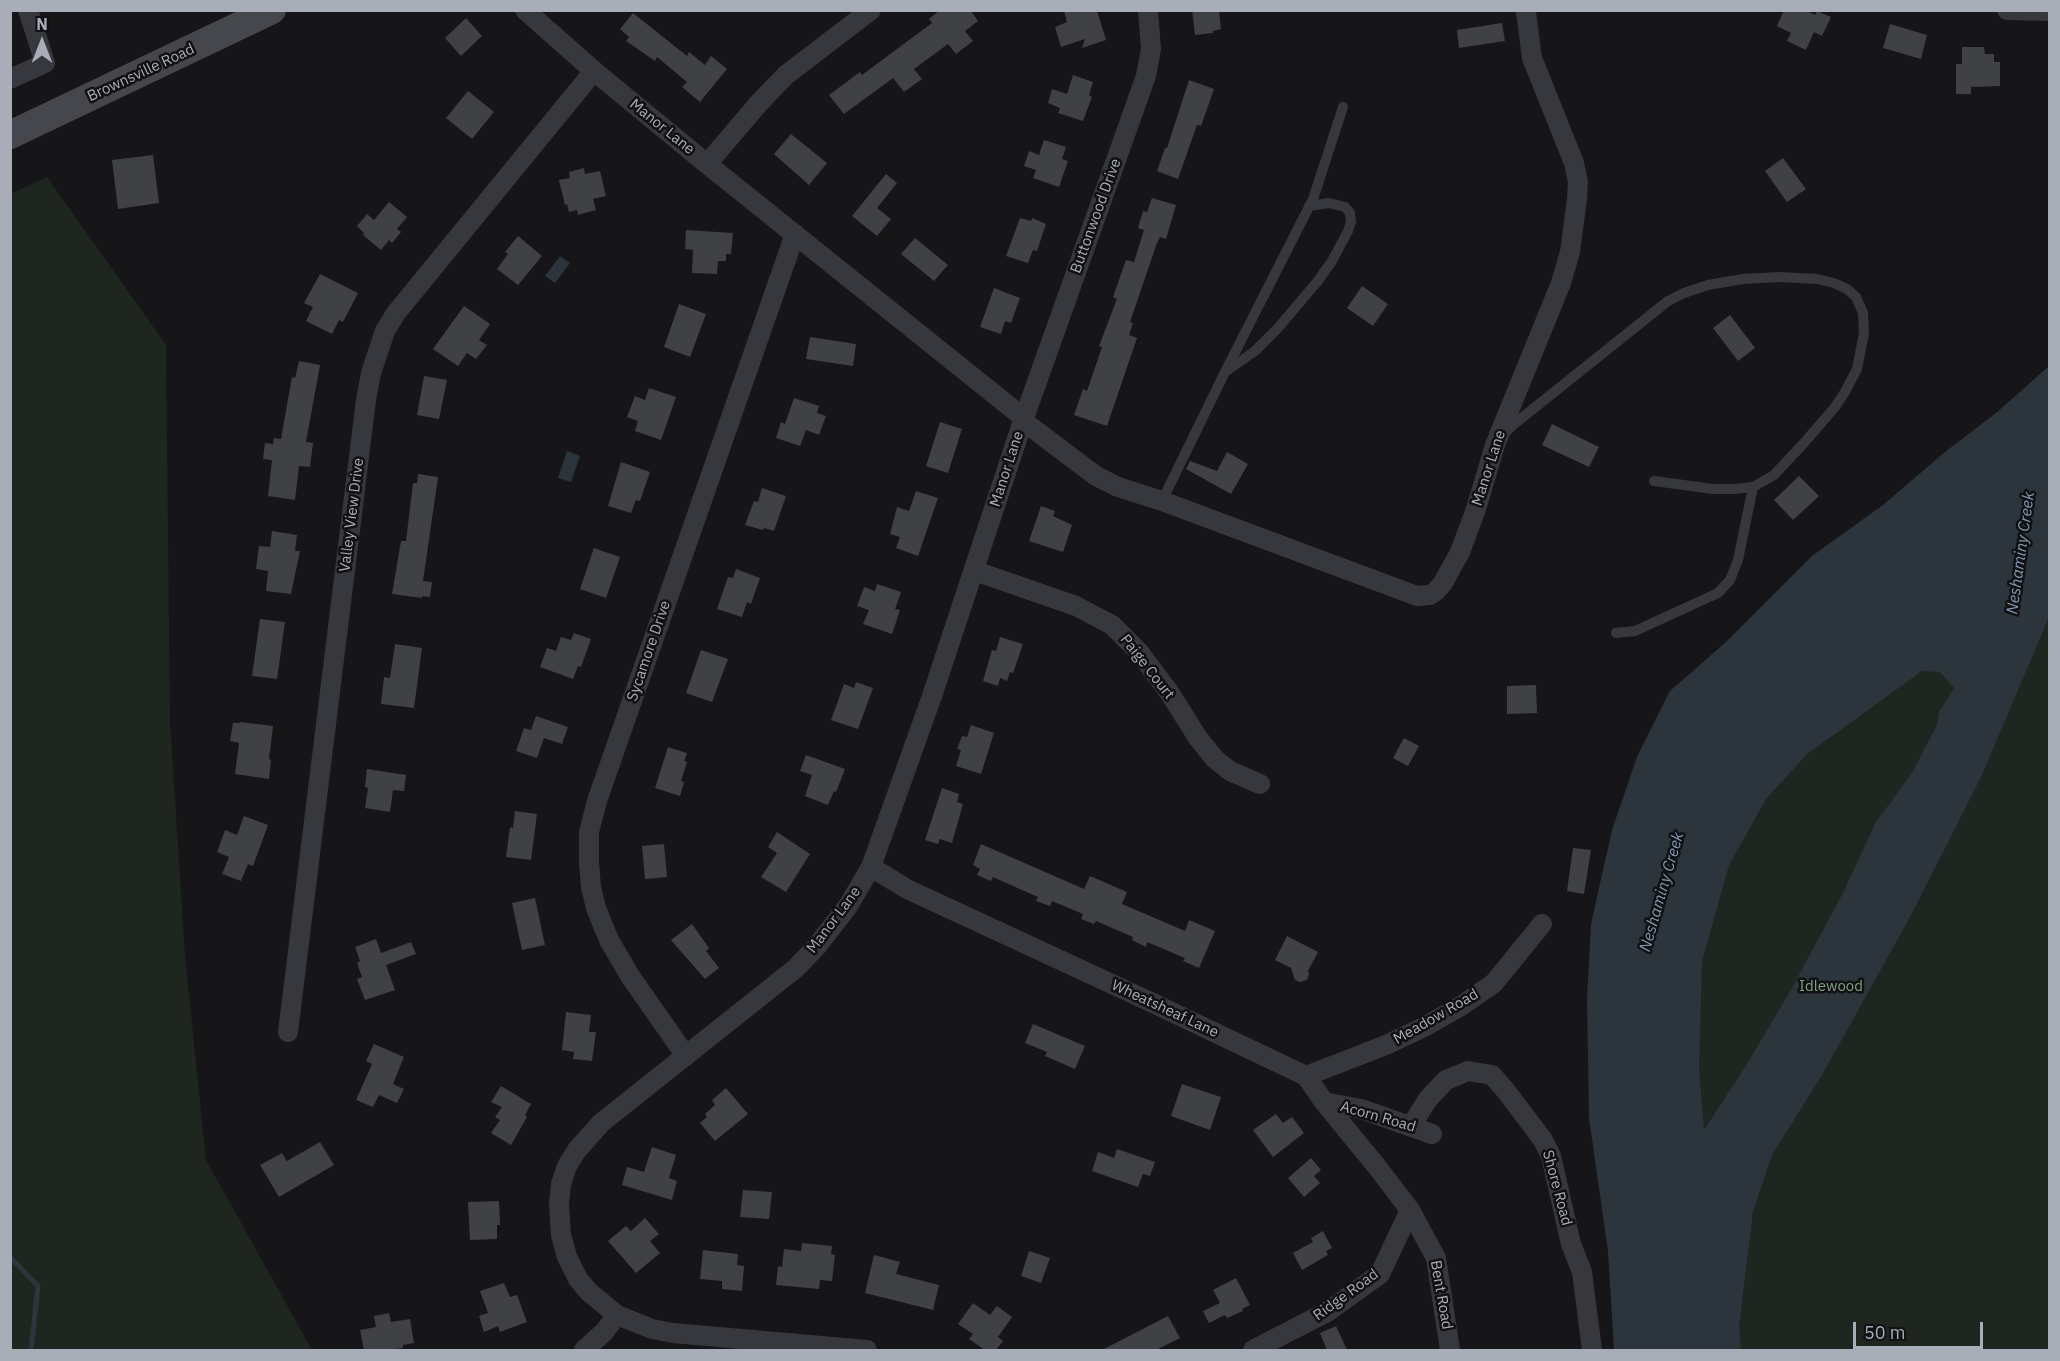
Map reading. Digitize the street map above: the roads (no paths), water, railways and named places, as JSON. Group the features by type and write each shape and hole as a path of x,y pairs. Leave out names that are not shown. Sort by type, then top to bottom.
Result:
{"street":[{"path":"10,79 45,63 28,10"},
{"name":"Brownsville Road","path":"10,135 272,10"},
{"name":"Manor Lane","path":"525,10 594,71 707,164 1096,476 1118,487 1162,501 1417,596 1430,595 1443,583 1460,552 1476,509 1494,445 1562,283 1570,252 1578,183 1574,163 1533,58 1526,12"},
{"path":"707,164 786,75 871,10"},
{"name":"Buttonwood Drive","path":"1024,419 1146,76 1151,49 1148,10"},
{"path":"2007,10 2049,11"},
{"name":"Valley View Drive","path":"288,1032 364,411 371,373 386,332 396,313 594,71"},
{"name":"Sycamore Drive","path":"686,1056 630,976 609,940 596,908 591,887 590,832 597,801 795,234"},
{"name":"Manor Lane","path":"617,1315 589,1292 578,1279 567,1257 561,1236 559,1204 561,1184 572,1158 589,1134 601,1123 780,982 817,946 848,906 871,867 975,571 1024,419"},
{"name":"Paige Court","path":"975,571 1076,606 1112,625 1139,651 1169,692 1198,738 1215,759 1230,771 1260,784"},
{"name":"Wheatsheaf Lane","path":"871,867 907,889 1306,1076"},
{"name":"Meadow Road","path":"1306,1076 1424,1028 1461,1006 1494,983 1542,924"},
{"name":"Shore Road","path":"1411,1126 1428,1099 1446,1080 1467,1071 1492,1076 1506,1091 1543,1140 1551,1156 1571,1244 1582,1272 1592,1350"},
{"path":"1306,1076 1323,1102 1410,1210"},
{"name":"Acorn Road","path":"1323,1102 1361,1109 1432,1134"},
{"name":"Ridge Road","path":"1253,1350 1327,1312 1380,1274 1410,1210"},
{"name":"Bent Road","path":"1410,1210 1436,1258 1450,1350"},
{"path":"584,1350 604,1332 617,1315 652,1329 673,1333 867,1350"}],"lane":[{"path":"1162,501 1309,206 1332,146 1343,107"},
{"path":"1225,372 1255,351 1278,328 1317,282 1332,261 1348,231 1351,222 1350,213 1345,207 1329,203 1309,206"},
{"path":"1494,445 1513,424 1668,302 1684,293 1708,285 1743,279 1779,277 1817,279 1834,283 1847,289 1856,297 1863,313 1864,333 1857,369 1835,407 1774,475 1753,487 1713,489 1654,481"},
{"path":"1616,633 1635,631 1718,593 1730,580 1738,560 1753,487"}],"water":[{"path":"560,256 570,263 555,283 545,276"},
{"name":"Neshaminy Creek","path":"2049,366 2049,617 1981,777 1910,917 1822,1075 1772,1155 1753,1211 1739,1327 1741,1350 1614,1350 1608,1251 1589,1118 1587,999 1591,924 1612,830 1637,757 1670,691 1726,642 1812,556 1883,505 1945,452 1996,413","holes":["1922,671 1940,672 1954,688 1939,712 1937,725 1912,773 1876,822 1843,893 1792,988 1744,1069 1704,1130 1699,1069 1702,961 1729,865 1766,799 1807,754"]},
{"path":"567,451 580,456 571,482 558,478"}],"waterway":[{"path":"10,1257 38,1286 31,1350"}],"park label":[{"name":"Idlewood","path":"1831,987"}]}
